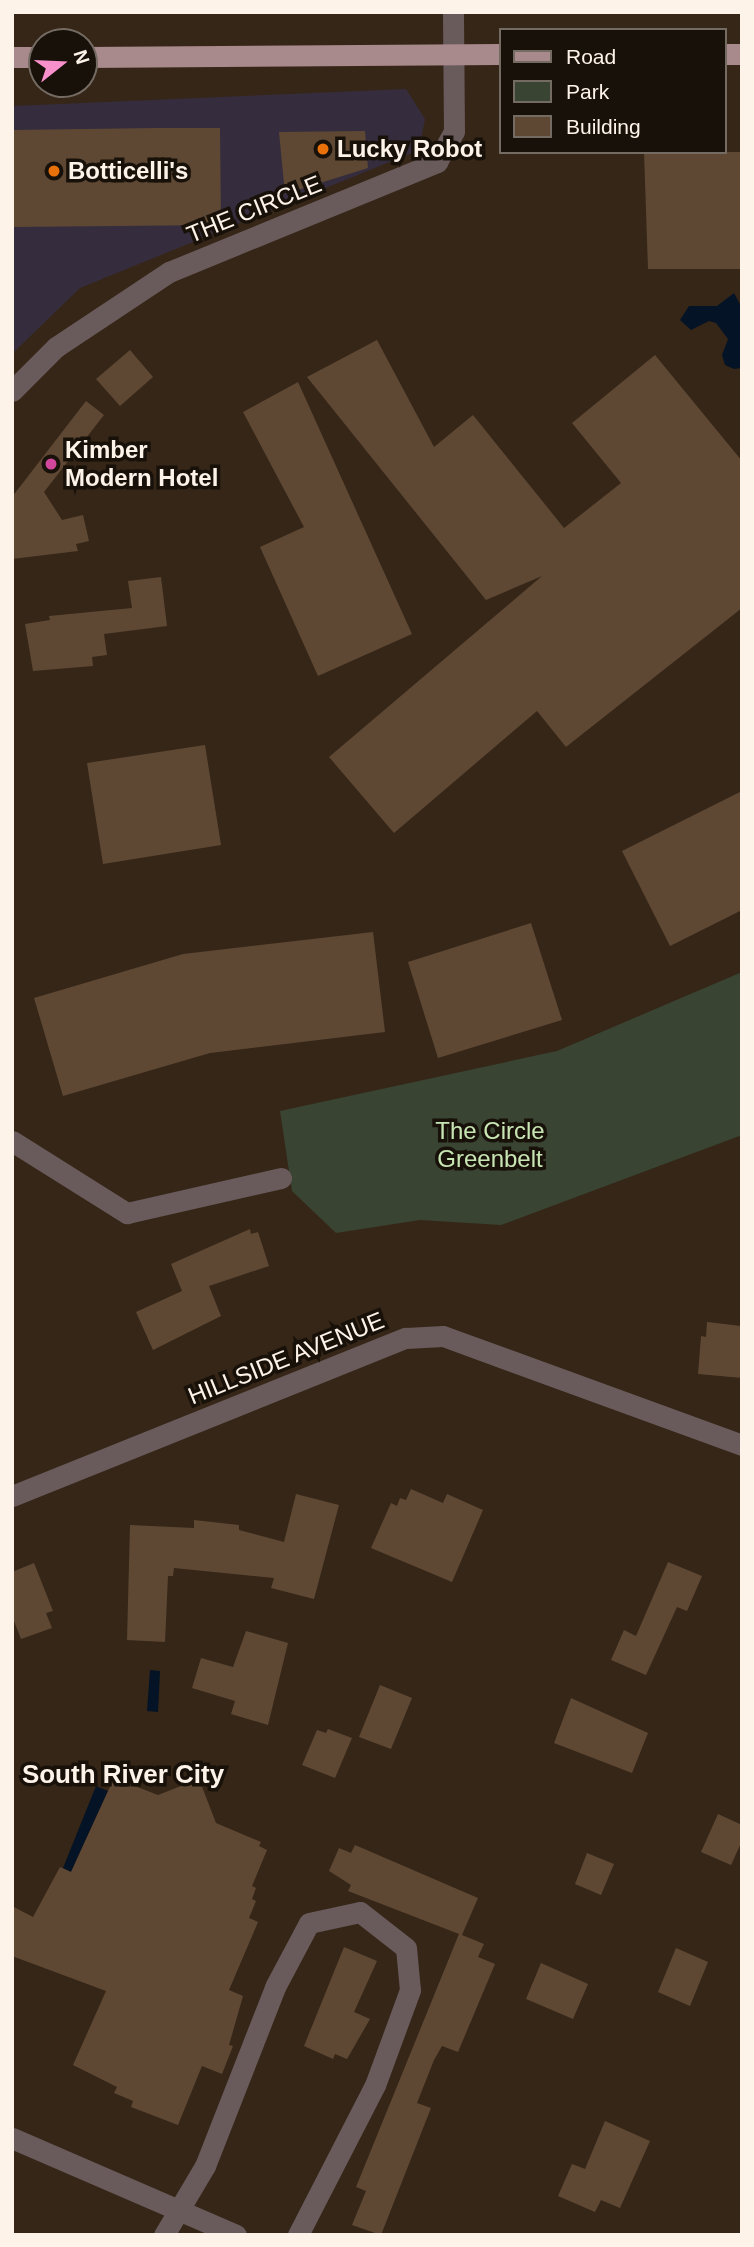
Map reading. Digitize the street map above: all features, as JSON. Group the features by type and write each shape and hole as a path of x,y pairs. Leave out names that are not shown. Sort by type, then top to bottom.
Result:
{"main road":[{"path":"98,57 498,54"}],"street":[{"name":"THE CIRCLE","path":"12,391 56,347 169,272 437,162 448,150 454,131 453,12"},
{"path":"12,1141 127,1213 281,1178"},
{"name":"HILLSIDE AVENUE","path":"12,1496 406,1338 443,1336 742,1445"},
{"path":"164,2235 205,2166 275,1987 309,1923 360,1912 407,1948 410,1990 375,2085 298,2235"},
{"path":"12,2138 236,2235"}],"shaded area":[{"path":"406,89 425,119 419,150 80,288 12,354 12,106"}],"green space":[{"name":"The Circle Greenbelt","path":"742,972 742,1135 501,1225 420,1220 336,1233 292,1191 280,1111 557,1051"}],"water":[{"path":"734,293 742,308 742,368 734,369 725,365 722,355 728,339 716,323 709,321 691,330 680,320 689,306 717,306"},
{"path":"150,1670 160,1671 158,1712 147,1711"},
{"path":"96,1786 108,1791 71,1872 63,1868"}],"building":[{"path":"220,128 221,225 12,227 12,130"},
{"path":"365,131 368,168 285,194 279,132"},
{"path":"742,152 742,269 648,269 644,154"},
{"path":"377,340 434,447 473,415 564,528 621,483 572,423 655,355 742,461 742,608 566,747 537,711 394,833 329,757 542,576 486,600 307,377"},
{"path":"130,350 153,377 120,406 96,379"},
{"path":"298,382 412,634 318,676 260,547 304,527 243,412"},
{"name":"Kimber Modern Hotel","path":"86,401 104,415 44,492 62,520 83,515 89,541 76,544 78,551 12,559 12,497"},
{"path":"161,577 167,626 104,634 107,655 92,657 93,666 33,671 25,624 50,620 49,616 132,608 128,581"},
{"path":"205,745 221,845 103,864 87,763"},
{"path":"742,791 742,910 670,946 622,851"},
{"path":"531,923 562,1020 438,1058 408,962"},
{"path":"373,932 385,1032 210,1053 63,1096 34,998 183,954"},
{"path":"250,1229 251,1234 258,1232 269,1266 209,1286 221,1316 153,1350 136,1312 182,1291 171,1264"},
{"path":"707,1322 741,1326 742,1378 698,1374 701,1336 706,1337"},
{"path":"411,1489 443,1503 447,1494 483,1510 452,1582 371,1548 391,1503 397,1506 400,1498 406,1500"},
{"path":"296,1494 339,1505 314,1599 271,1588 274,1578 174,1568 173,1576 168,1576 165,1642 127,1640 130,1525 194,1528 194,1520 239,1525 239,1530 284,1542"},
{"path":"668,1562 702,1576 687,1611 677,1607 646,1675 611,1660 624,1630 636,1636"},
{"path":"34,1563 53,1611 46,1613 52,1628 21,1639 12,1616 12,1572"},
{"path":"246,1631 288,1643 268,1725 231,1714 235,1701 192,1688 201,1658 233,1667"},
{"path":"380,1685 412,1698 391,1749 359,1737"},
{"path":"571,1698 648,1733 632,1773 554,1743"},
{"path":"328,1729 352,1738 335,1778 302,1765 317,1730 326,1733"},
{"path":"114,1778 158,1795 199,1779 216,1823 261,1842 259,1846 267,1850 252,1886 256,1888 252,1899 256,1901 249,1918 258,1922 229,1990 243,1996 229,2045 233,2046 222,2074 202,2066 178,2125 131,2107 133,2101 114,2093 117,2087 73,2065 106,1991 12,1956 12,1906 33,1917 60,1867 71,1872"},
{"path":"718,1814 742,1825 742,1841 731,1865 701,1852"},
{"path":"355,1845 478,1898 462,1935 484,1944 478,1957 495,1964 458,2052 442,2046 434,2060 417,2103 431,2108 381,2235 352,2225 366,2191 356,2187 459,1934 348,1891 351,1885 329,1871 339,1848 351,1853"},
{"path":"587,1853 614,1864 601,1895 575,1884"},
{"path":"344,1947 377,1961 354,2012 370,2019 347,2059 335,2054 333,2059 304,2046"},
{"path":"676,1948 708,1962 690,2006 658,1992"},
{"path":"541,1963 588,1984 573,2019 526,1999"},
{"path":"605,2121 650,2141 620,2208 601,2200 595,2212 558,2196 572,2164 585,2169"}],"place":[{"name":"Lucky Robot","path":"323,149"},
{"name":"Botticelli's","path":"54,171"},
{"name":"Kimber Modern Hotel","path":"51,464"}],"district":[{"name":"South River City","path":"123,1775"}]}
